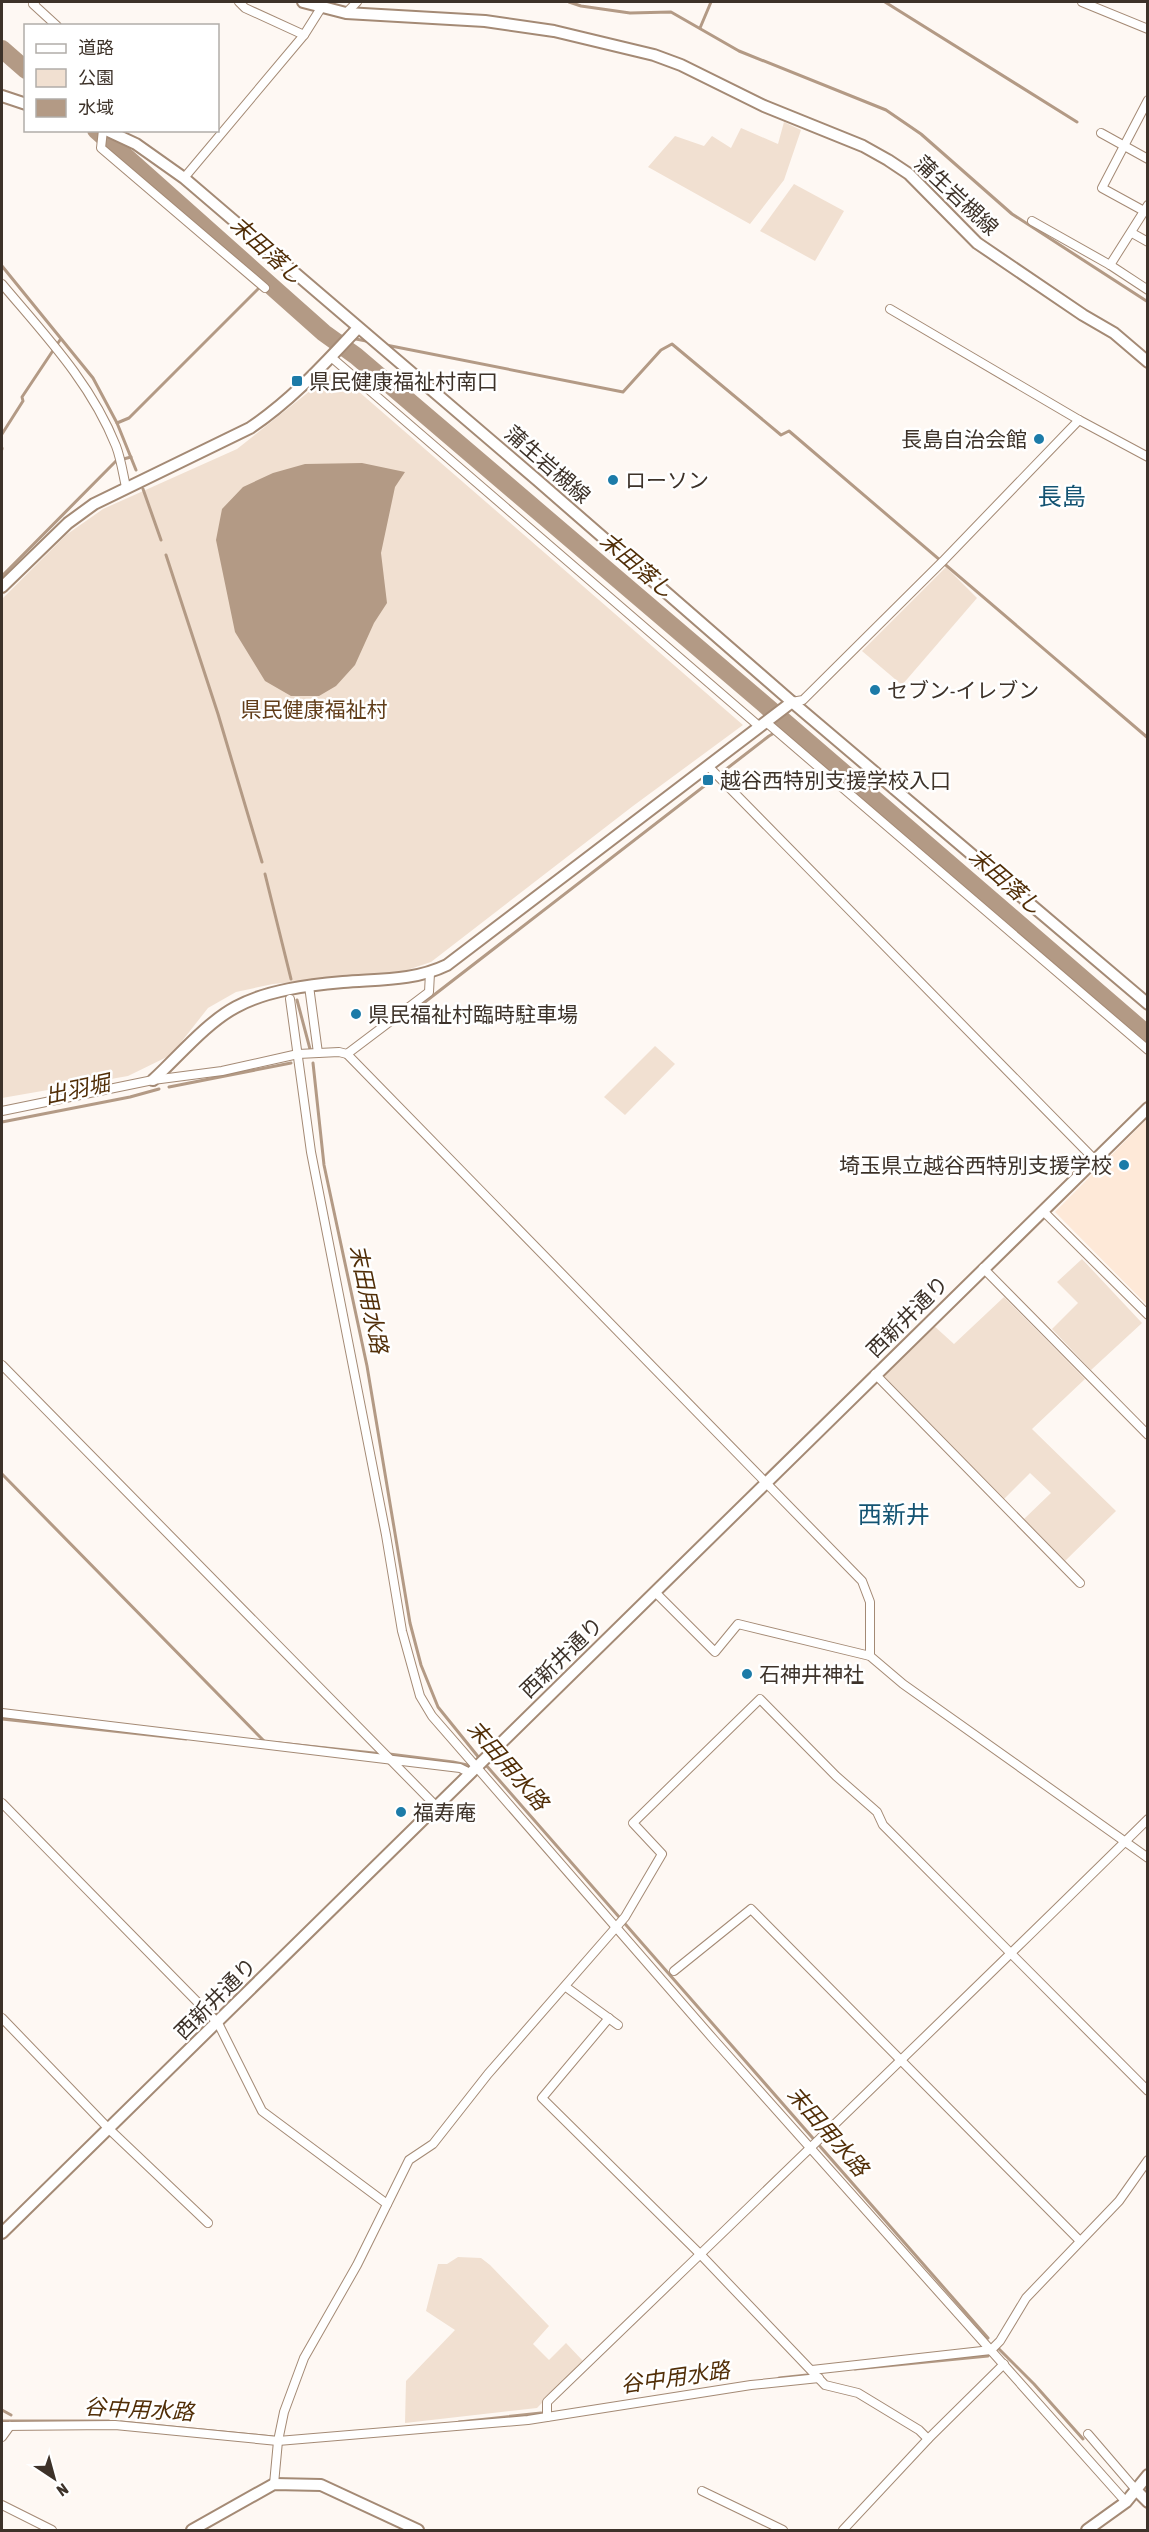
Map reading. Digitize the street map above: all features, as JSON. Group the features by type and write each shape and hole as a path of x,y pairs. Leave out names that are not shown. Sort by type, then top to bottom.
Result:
{"street":[{"path":"35,2 33,4 55,24"},
{"path":"239,2 245,8 304,35"},
{"name":"蒲生岩槻線","path":"303,2 346,13 485,21 543,29 654,55 681,65 745,97 863,146 888,160 909,174 977,243 1083,315 1114,333 1148,362"},
{"path":"346,13 357,2"},
{"path":"1082,2 1148,29"},
{"path":"184,178 304,35 321,8"},
{"path":"2,96 24,103"},
{"path":"1110,265 1146,208 1102,188 1148,100"},
{"path":"104,132 101,148 265,288"},
{"name":"蒲生岩槻線","path":"109,132 136,144 184,178 601,534 792,702 1148,1004"},
{"path":"1101,134 1148,159"},
{"path":"1032,221 1110,265 1148,290"},
{"path":"1131,234 1148,242"},
{"path":"2,284 80,378 102,415 117,449 126,487"},
{"path":"890,309 1148,457"},
{"path":"2,587 68,523 94,504 250,428 296,394 358,328"},
{"path":"331,357 1148,1050"},
{"path":"153,1080 219,1019 236,1007 254,999 309,986 412,977 430,973 463,954 792,702 803,699 944,560 1080,420"},
{"path":"709,767 1095,1160"},
{"path":"347,1054 429,992 430,973"},
{"path":"309,986 318,1053"},
{"path":"291,999 311,1152 378,1489 402,1631 420,1696 432,1716 473,1770 1125,2502"},
{"path":"2,1111 153,1080 222,1071 298,1054 339,1052 347,1054 862,1581 870,1602 870,1656"},
{"name":"西新井通り","path":"2,2234 1148,1108"},
{"path":"1043,1211 1148,1315"},
{"path":"983,1268 1148,1435"},
{"path":"2,1365 436,1806"},
{"path":"875,1374 1080,1583"},
{"path":"655,1592 715,1652 738,1624 870,1656 903,1684 1148,1858"},
{"path":"274,2484 278,2440 284,2412 304,2358 357,2265 409,2160 433,2144 488,2073 566,1987 625,1917 662,1854 633,1823 760,1699 836,1776 877,1812 883,1825 1148,2091"},
{"path":"2,1713 473,1770"},
{"path":"2,1803 218,2023 262,2111 387,2204"},
{"path":"547,2417 547,2402 1148,1819"},
{"path":"674,1971 751,1909 1080,2241"},
{"path":"566,1987 618,2025"},
{"path":"2,2018 109,2129 208,2223"},
{"path":"609,2018 543,2098 701,2255 825,2385 858,2393 919,2430 928,2439"},
{"path":"812,2370 991,2350 1000,2341 1026,2298 1119,2200 1148,2160"},
{"path":"843,2530 928,2439 1004,2364"},
{"path":"2,2437 6,2426 115,2425 278,2440 392,2432 547,2417 751,2385 819,2378"},
{"path":"1088,2434 1148,2502"},
{"path":"1087,2530 1125,2502 1148,2475"},
{"path":"192,2530 274,2484 321,2485 418,2530"},
{"path":"702,2491 783,2530"},
{"path":"2,2505 51,2530"}],"shaded area":[{"name":"埼玉県立越谷西特別支援学校","path":"1147,1119 1147,1305 1055,1212"}],"green space":[{"path":"784,122 801,130 784,180 750,224 648,167 675,136 704,146 712,136 731,148 741,128 778,144"},
{"path":"794,184 844,211 815,261 760,231"},
{"name":"県民健康福祉村","path":"335,371 743,725 633,806 431,962 401,972 273,984 236,992 208,1008 171,1055 128,1076 2,1098 2,599 66,535 103,509 237,449"},
{"path":"946,567 977,598 902,685 862,651"},
{"path":"655,1046 675,1064 625,1115 604,1097"},
{"path":"1082,1259 1142,1323 1091,1370 1052,1329 1078,1303 1057,1282"},
{"path":"1004,1297 1085,1379 1032,1429 1116,1511 1065,1561 1024,1519 1051,1493 1030,1473 1004,1499 883,1375 933,1325 954,1344"},
{"path":"458,2257 481,2258 549,2326 533,2344 549,2360 566,2343 583,2361 537,2408 405,2423 406,2381 455,2330 426,2311 438,2264 447,2264"}],"water":[{"path":"362,463 405,472 395,487 381,553 387,603 374,623 355,665 336,686 319,696 291,696 265,681 235,632 216,540 222,509 243,487 273,473 305,464"}],"waterway":[{"path":"569,2 581,6 630,13 671,12 739,51 886,110 921,134 1012,214 1148,302"},
{"path":"700,28 711,2"},
{"path":"885,2 1077,122"},
{"name":"末田落し","path":"2,49 24,68"},
{"name":"末田落し","path":"98,132 324,333 356,356 1148,1035"},
{"path":"2,266 93,378 117,423 136,470"},
{"path":"117,423 129,418 266,281"},
{"path":"324,333 345,337"},
{"path":"351,338 371,342"},
{"path":"2,434 23,401 22,397 60,340"},
{"path":"386,345 623,392 661,350 672,344 781,435 789,431 1148,738"},
{"path":"2,576 116,461 131,457"},
{"path":"143,489 161,540"},
{"path":"166,555 218,714 262,862"},
{"path":"412,1012 769,736 788,725"},
{"path":"265,874 291,979"},
{"path":"297,1000 310,1049"},
{"name":"出羽堀","path":"169,1087 291,1063"},
{"name":"末田用水路","path":"313,1063 324,1165 367,1366 410,1623 421,1665 438,1707 480,1759"},
{"name":"出羽堀","path":"2,1122 130,1097 159,1089"},
{"path":"2,1474 266,1743"},
{"path":"2,1719 186,1739"},
{"path":"279,1743 383,1754"},
{"path":"389,1754 472,1766"},
{"name":"末田用水路","path":"485,1764 988,2338"},
{"name":"末田用水路","path":"999,2349 1083,2439"},
{"name":"谷中用水路","path":"855,2369 988,2356"},
{"name":"谷中用水路","path":"779,2378 807,2375"},
{"path":"2,2410 11,2415"},
{"name":"谷中用水路","path":"459,2422 541,2413"},
{"name":"谷中用水路","path":"2,2421 109,2421"},
{"name":"谷中用水路","path":"121,2422 273,2437"}],"place":[{"name":"県民健康福祉村南口","path":"297,381"},
{"name":"長島自治会館","path":"1039,439"},
{"name":"ローソン","path":"613,480"},
{"name":"セブン-イレブン","path":"875,690"},
{"name":"越谷西特別支援学校入口","path":"708,780"},
{"name":"県民福祉村臨時駐車場","path":"356,1014"},
{"name":"埼玉県立越谷西特別支援学校","path":"1124,1165"},
{"name":"石神井神社","path":"747,1674"},
{"name":"福寿庵","path":"401,1812"}],"district":[{"name":"長島","path":"1062,496"},
{"name":"西新井","path":"894,1514"}]}
